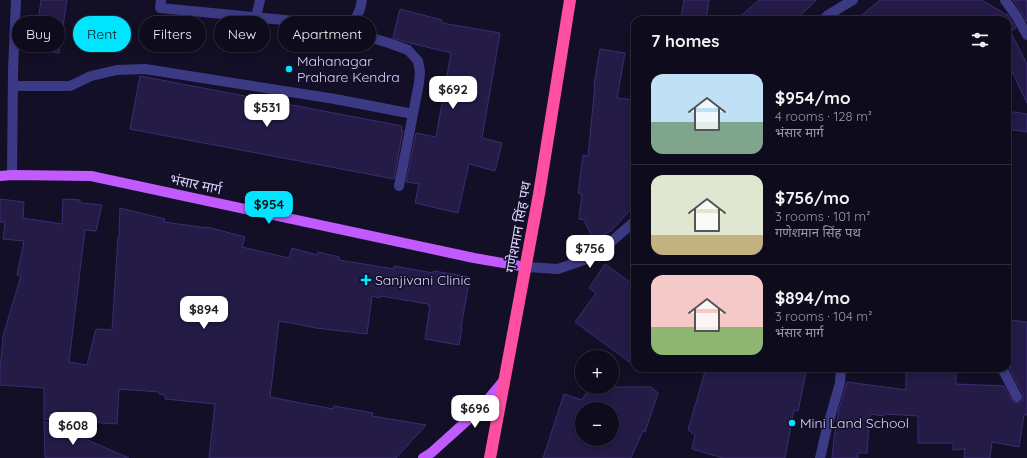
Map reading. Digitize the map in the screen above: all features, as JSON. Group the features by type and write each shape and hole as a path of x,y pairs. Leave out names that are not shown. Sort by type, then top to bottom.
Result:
{"highway":[{"name":"गणेशमान सिंह पथ","path":"490,458 539,194 570,0"}],"main road":[{"name":"भंसार मार्ग","path":"0,176 91,176 474,258 526,267"},
{"path":"423,458 431,453 480,409 506,378"}],"street":[{"path":"12,175 16,0"},
{"path":"161,0 160,8 245,16"},
{"path":"256,16 260,0"},
{"path":"357,16 362,0"},
{"path":"830,16 853,0"},
{"path":"1005,0 1018,17 1027,35"},
{"path":"376,39 408,50 418,61 420,72 399,186"},
{"path":"13,86 70,86 91,76 117,70 145,68 335,99 413,114"},
{"path":"526,267 558,269 595,256 631,224"},
{"path":"820,458 840,383 841,372"},
{"path":"1004,372 1017,397"}],"building":[{"path":"41,0 67,0 65,16 39,16"},
{"path":"684,0 709,0 707,16 681,16"},
{"path":"759,0 816,0 800,16 741,16"},
{"path":"880,0 982,0 1008,16 861,16"},
{"path":"1013,0 1027,0 1027,22 1022,13"},
{"path":"400,9 442,20 442,23 500,33 482,138 502,143 495,171 469,164 458,213 415,203 419,184 406,182 416,133 436,137 451,53 393,38"},
{"path":"1011,20 1016,28 1011,30"},
{"path":"1011,33 1027,64 1027,103 1011,69"},
{"path":"600,49 625,53 617,98 631,100 631,209 611,231 593,240 584,220 579,219 582,194 578,193 583,155 588,156 594,85"},
{"path":"140,76 402,126 401,130 403,130 394,179 130,129"},
{"path":"1011,112 1027,114 1027,132 1011,130"},
{"path":"0,199 24,202 23,218 62,224 63,199 80,200 80,203 102,205 96,231 85,230 69,362 87,365 96,329 112,330 118,238 120,233 120,208 165,219 164,222 207,227 245,237 242,247 289,258 292,248 317,255 318,252 339,257 339,260 394,269 394,266 433,273 434,271 470,277 459,345 425,339 430,306 428,306 428,304 381,296 380,298 372,296 367,334 316,328 279,321 270,397 333,409 334,406 373,413 372,416 426,425 396,458 209,458 215,404 165,399 165,395 159,394 159,392 119,389 117,424 44,419 44,388 0,385 3,336 21,276 17,275 24,241 3,239 5,222 0,222"},
{"path":"605,264 631,283 631,363 619,354 619,350 613,350 575,322 596,293 589,288"},
{"path":"1011,320 1027,322 1027,415 1024,415 1019,447 992,442 990,458 964,458 965,449 953,450 953,443 918,443 918,416 885,414 884,416 870,414 867,453 858,453 858,458 832,458 839,409 847,382 906,390 906,372 956,372 956,384 1004,386 1013,402 1017,403 1020,403 1023,400 1023,394 1011,372"},
{"path":"705,372 806,372 798,411 794,410 785,458 723,458 692,449 695,435 688,430"},
{"path":"619,387 651,387 658,393 645,432 643,431 631,458 543,458 564,394 582,400 586,394 619,394"},
{"path":"44,421 129,458 45,458"}],"place":[{"name":"Mahanagar Prahare Kendra","path":"289,69"},
{"name":"Sanjivani Clinic","path":"366,280"},
{"name":"Mini Land School","path":"792,423"}]}
